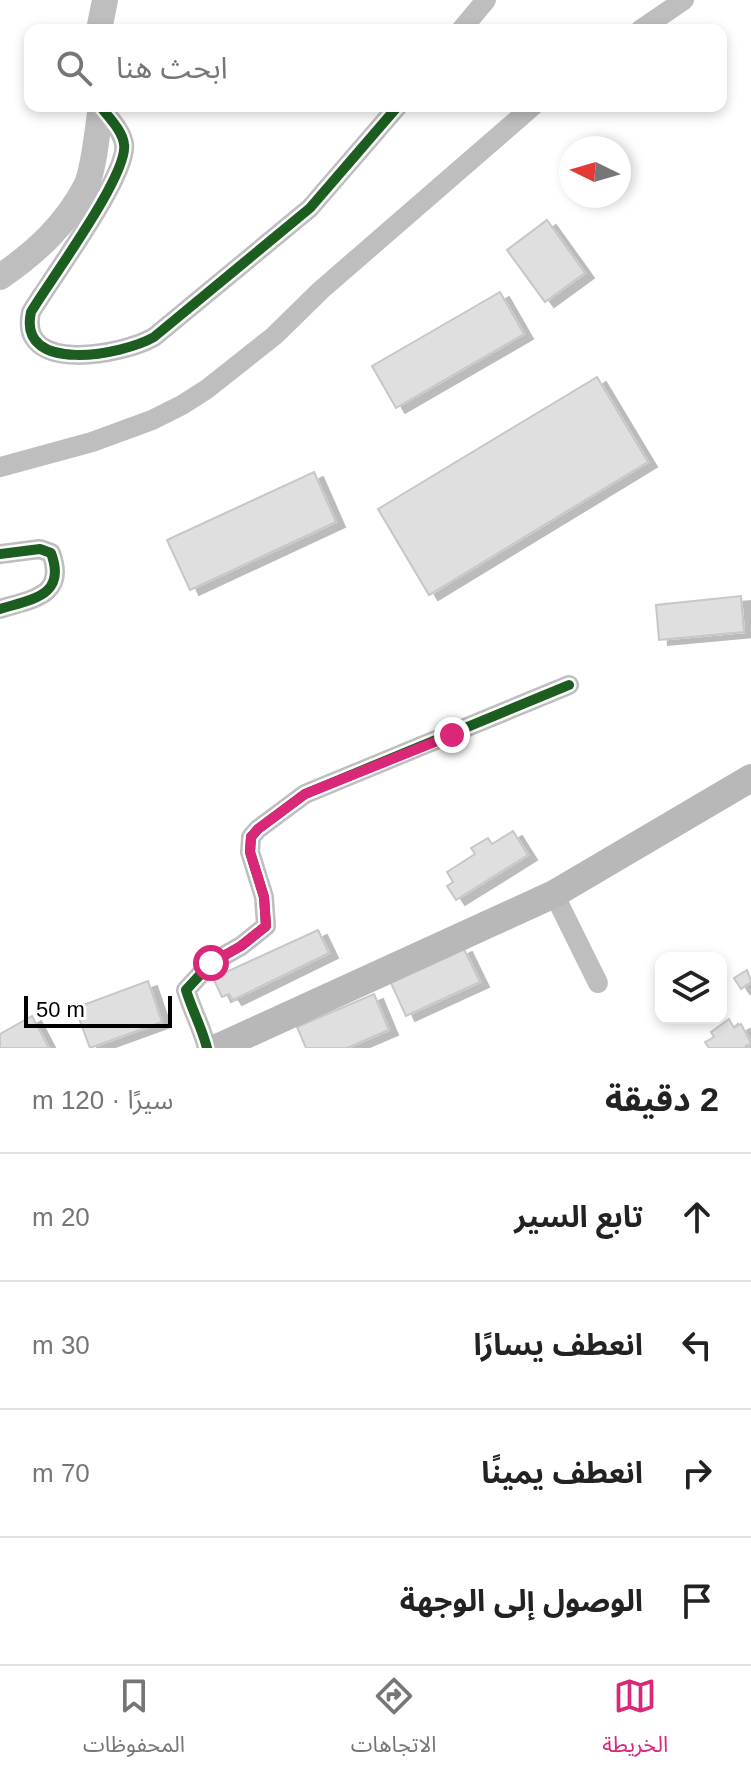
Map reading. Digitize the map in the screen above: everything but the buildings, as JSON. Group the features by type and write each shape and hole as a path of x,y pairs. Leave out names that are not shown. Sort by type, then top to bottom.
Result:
{"main road":[{"path":"217,1048 554,894 751,778"}],"street":[{"path":"100,24 105,0"},
{"path":"466,24 486,0"},
{"path":"649,24 684,0"},
{"path":"0,277 35,253 87,184 100,112"},
{"path":"105,112 120,132 124,154 106,196 31,312 28,326 34,341 44,350 113,353 141,345 154,337 310,208 393,112"},
{"path":"0,467 92,442 152,420 207,389 274,336 321,290 526,112"},
{"path":"0,554 40,549 51,553 56,567 56,579 49,589 0,609"},
{"path":"207,1048 186,990 211,963 241,946 266,926 264,897 250,852 251,837 258,829 305,794 569,685"},
{"path":"554,894 598,983"}],"cycle path":[{"path":"105,112 123,139 122,159 102,202 31,312 31,332 40,345 56,352 98,354 120,350 154,337 310,208 393,112"},
{"path":"0,554 40,549 51,553 55,567 54,578 44,593 0,609"},
{"path":"207,1048 186,990 211,963 241,946 266,926 264,897 250,852 251,837 258,829 305,794 569,685"}],"route":[{"path":"211,963 241,946 266,926 264,897 250,852 251,837 258,829 305,794 452,735"}]}
